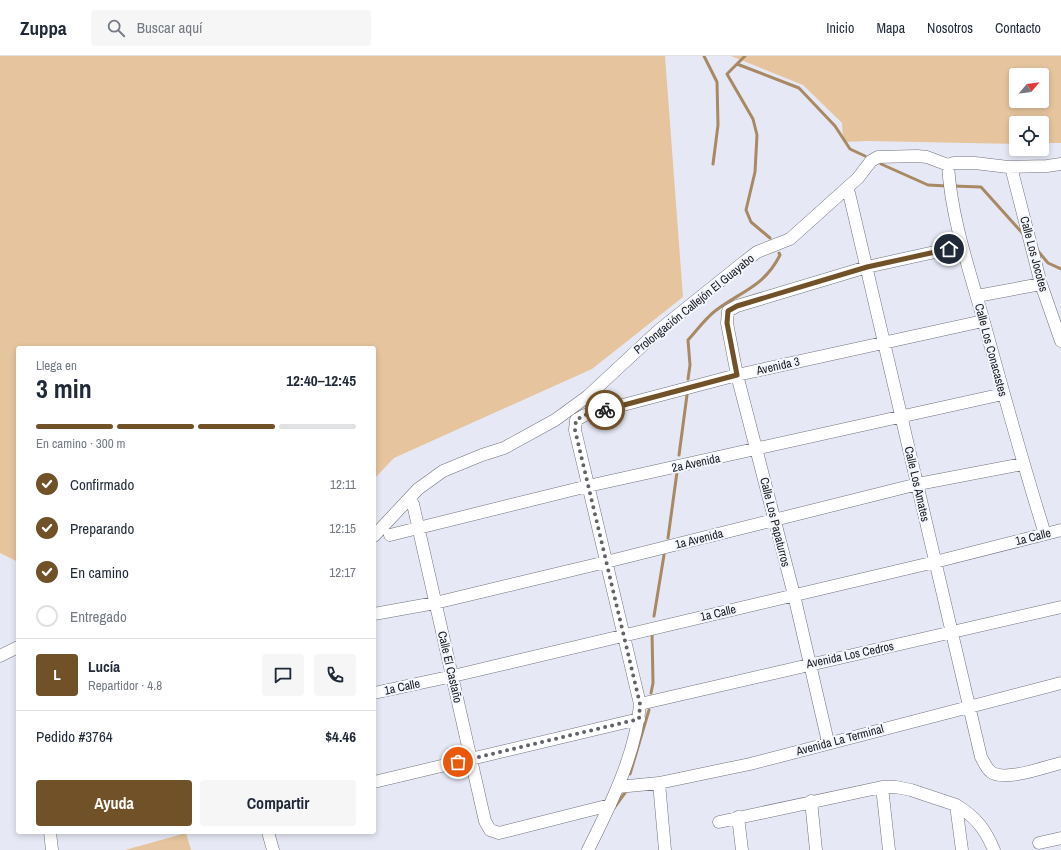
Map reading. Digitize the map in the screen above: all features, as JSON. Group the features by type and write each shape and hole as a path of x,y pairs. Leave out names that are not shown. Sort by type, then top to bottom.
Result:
{"street":[{"name":"Prolongación Callejón El Guayabo","path":"376,534 418,489 443,471 482,455 504,448 556,420 588,396 658,331 757,252 790,240 858,178 872,161 878,157 927,157 948,165 954,163 975,163 1011,167 1061,164"},
{"name":"Calle Los Conacastes","path":"948,165 949,187 962,246 1023,464 1045,534"},
{"name":"Calle Los Jocotes","path":"1011,167 1041,284 1061,341"},
{"name":"Calle Los Amates","path":"849,193 981,757 985,766 992,773 1000,776 1012,775 1061,763"},
{"path":"867,267 962,246"},
{"name":"Calle Los Papaturros","path":"828,742 794,595 737,375 727,323 728,311 737,306 867,267"},
{"path":"976,296 1041,284"},
{"name":"Avenida 3","path":"588,486 575,430 576,420 585,415 737,375 983,321"},
{"name":"2a Avenida","path":"390,535 588,486 756,450 1003,394"},
{"name":"1a Avenida","path":"376,614 435,603 775,521 918,484 1023,464"},
{"path":"588,486 640,704 639,719 618,787 588,850"},
{"name":"Calle El Castaño","path":"413,504 485,820 490,830 499,833 610,805"},
{"name":"1a Calle","path":"376,693 453,676 935,562 1061,530"},
{"name":"Avenida Los Cedros","path":"640,704 1061,607"},
{"path":"0,656 16,648"},
{"name":"Avenida La Terminal","path":"618,787 659,783 744,765 828,742 1061,683"},
{"path":"376,782 639,719"},
{"path":"659,783 666,850"},
{"path":"882,787 889,850"},
{"path":"718,822 882,787 896,787 911,790 956,805 974,816 986,833 994,850"},
{"path":"811,801 816,850"},
{"path":"956,805 962,850"},
{"path":"738,817 742,850"},
{"path":"50,834 52,850"},
{"path":"269,834 273,850"},
{"path":"1039,843 1061,838"}],"shaded area":[{"path":"0,56 665,56 683,297 592,369 394,458 376,477 376,346 16,346 16,561 0,553"},
{"path":"731,56 1061,56 1061,143 1049,143 1049,116 1009,116 1009,144 868,141 843,142 842,123 803,85"},
{"path":"186,834 191,850 125,850"}],"waterway":[{"path":"704,56 717,82 718,125 713,164"},
{"path":"745,56 727,74 753,119 757,135 755,172 746,210 751,222 770,238"},
{"path":"737,64 799,88 835,126 850,149 865,156"},
{"path":"881,164 928,185 947,186"},
{"path":"953,186 981,187 1024,235"},
{"path":"1038,251 1048,263 1061,269"},
{"path":"688,379 690,365 688,340 704,321 715,311 759,282 774,266 780,255 779,253"},
{"path":"679,455 687,395"},
{"path":"668,538 677,472"},
{"path":"654,616 664,555"},
{"path":"651,693 653,683 652,632"},
{"path":"630,774 649,710"},
{"path":"614,808 627,790"}],"way so far":[{"path":"458,762 639,719 640,704 575,430 576,420 585,415 605,410"}],"route":[{"path":"605,410 737,375 727,323 728,311 737,306 867,267 949,249"}]}
